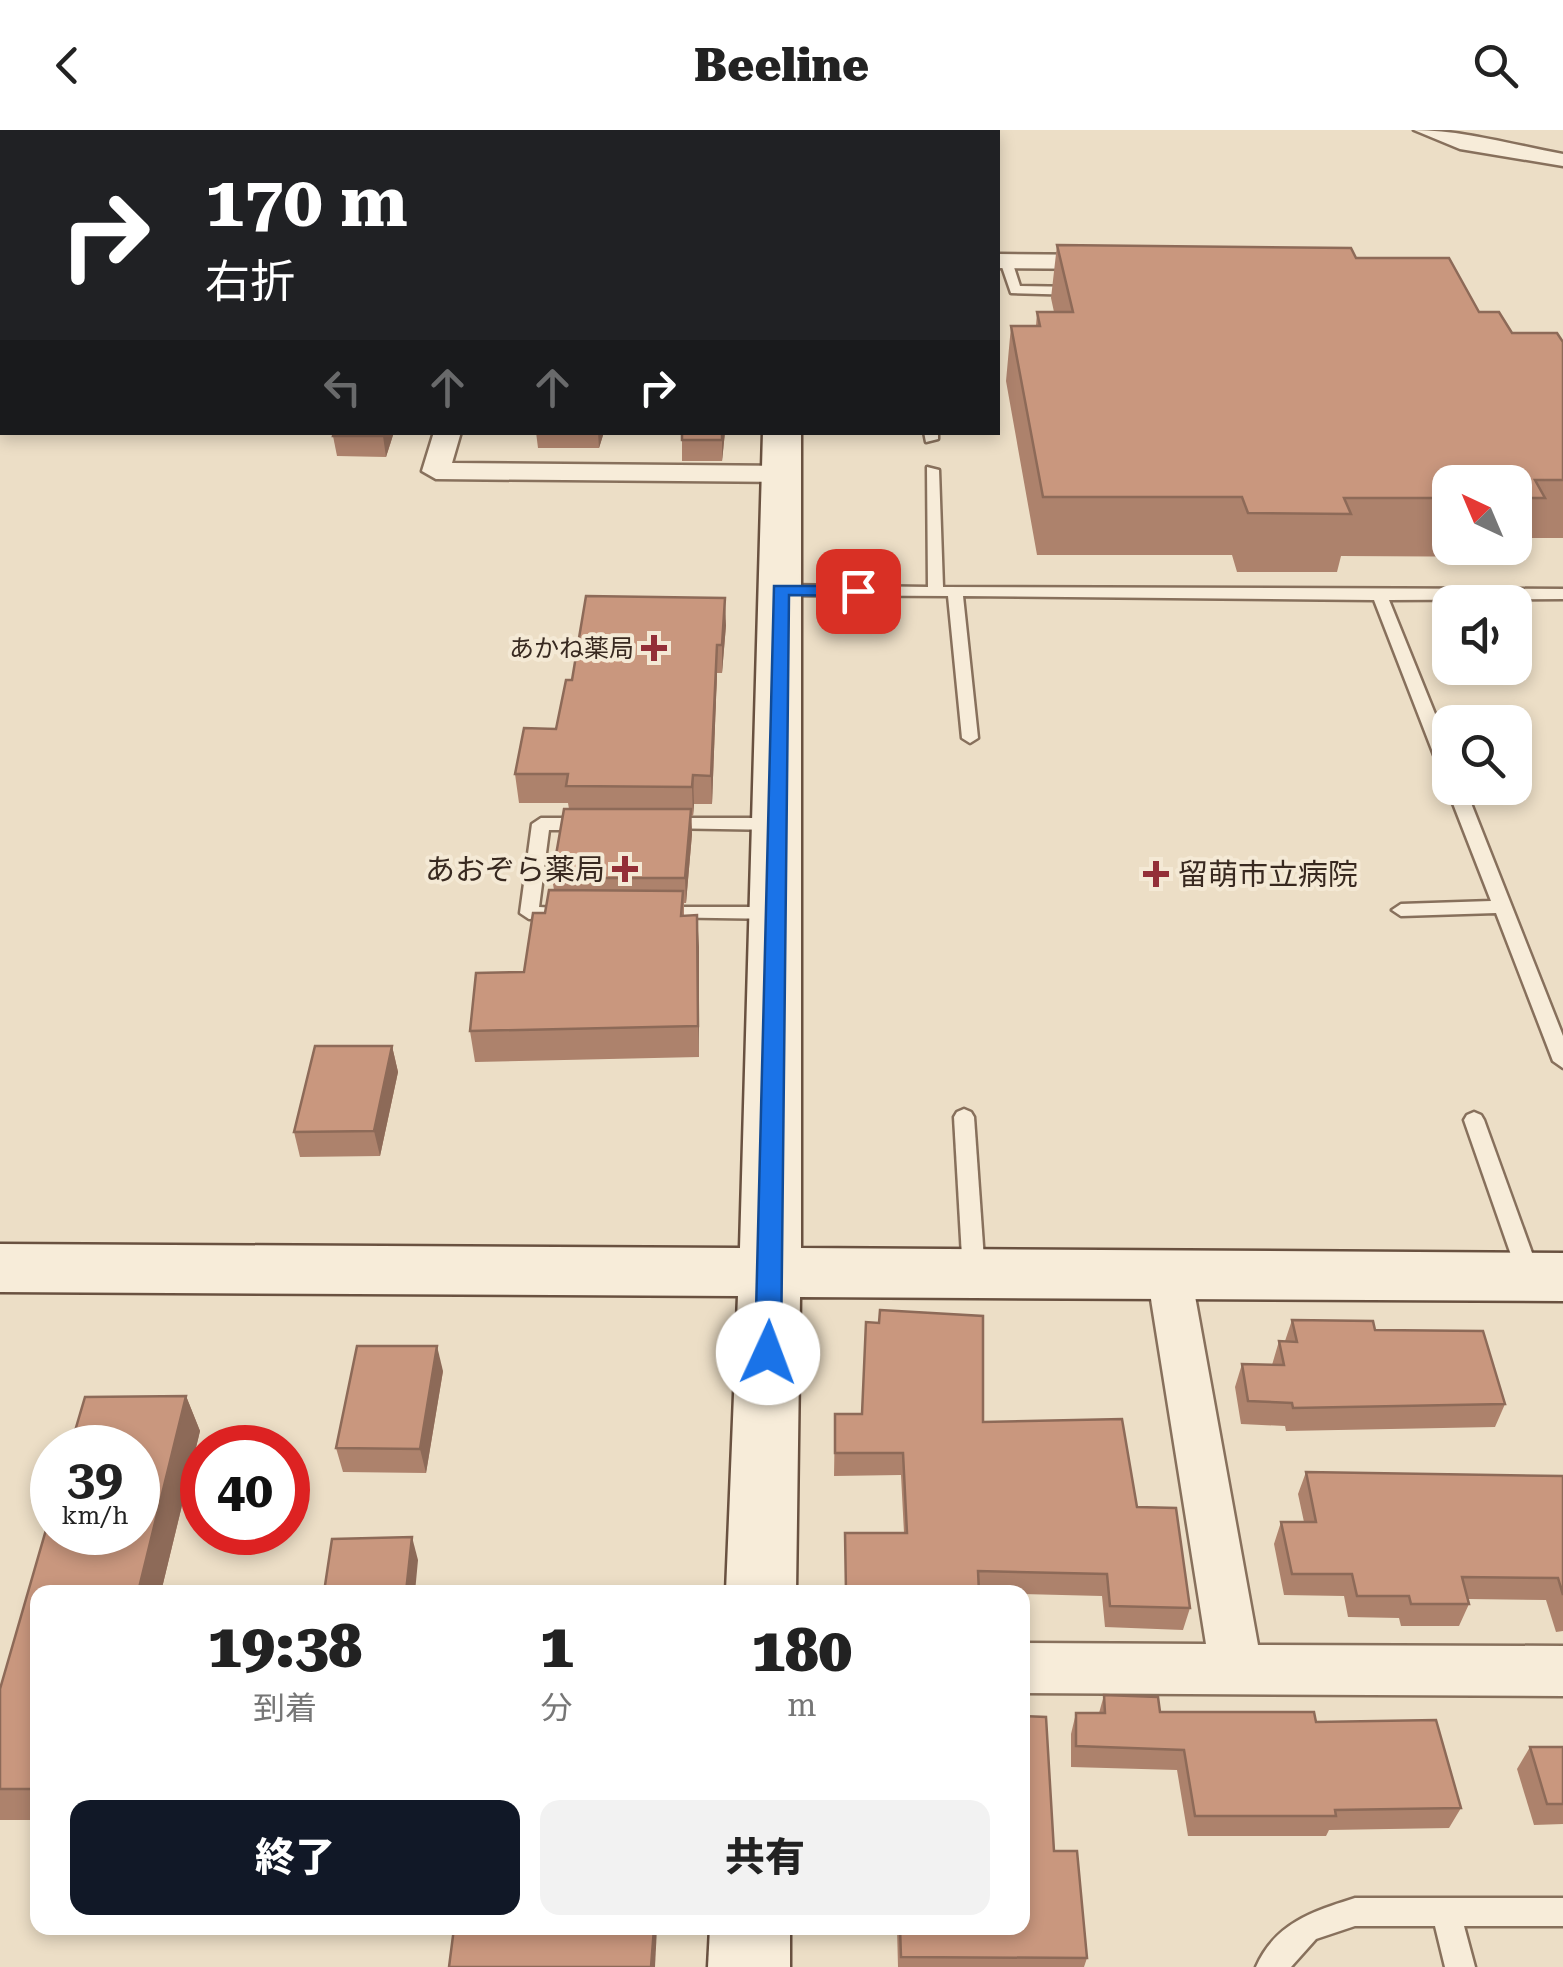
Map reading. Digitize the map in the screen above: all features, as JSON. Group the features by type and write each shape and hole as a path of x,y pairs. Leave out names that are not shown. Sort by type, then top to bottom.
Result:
{"street":[{"path":"1424,130 1460,143 1563,160"},
{"path":"1002,261 1126,262"},
{"path":"447,435 436,471 782,453 770,1273 761,1585"},
{"path":"0,1268 1169,1274 1552,1284"},
{"path":"1169,1274 1236,1669"},
{"path":"1030,1668 1563,1672"},
{"path":"749,1967 750,1935"}],"lane":[{"path":"1002,261 1015,290 1092,291"},
{"path":"932,470 936,592"},
{"path":"780,590 1563,594"},
{"path":"954,592 970,738"},
{"path":"1380,596 1432,727"},
{"path":"1463,805 1563,1061"},
{"path":"586,913 528,913 541,824 600,824"},
{"path":"639,824 777,824"},
{"path":"1400,910 1502,908"},
{"path":"643,913 776,913"},
{"path":"964,1118 974,1274"},
{"path":"1474,1120 1552,1284"},
{"path":"1446,1911 1460,1967"},
{"path":"1271,1967 1306,1928 1356,1912 1563,1912"}],"building":[{"path":"1057,245 1351,248 1356,258 1449,258 1479,312 1499,312 1512,333 1557,333 1563,342 1563,480 1535,480 1545,498 1532,498 1532,465 1432,465 1432,498 1344,498 1351,514 1248,513 1242,497 1043,497 1011,326 1040,326 1037,312 1073,312"},
{"path":"682,435 722,435 722,440 682,440"},
{"path":"586,596 725,598 722,645 717,645 711,776 693,775 692,787 566,786 568,774 515,774 524,728 556,729 566,680 572,680"},
{"path":"564,809 691,809 685,878 552,878"},
{"path":"549,890 683,891 681,916 697,915 698,1026 470,1031 476,973 524,972 533,913 545,913"},
{"path":"315,1046 392,1046 374,1131 294,1132"},
{"path":"880,1310 983,1316 983,1422 1122,1419 1137,1507 1176,1508 1190,1608 1110,1606 1107,1574 978,1571 979,1585 846,1585 845,1533 907,1533 903,1453 835,1453 835,1414 862,1414 866,1322 879,1323"},
{"path":"1292,1320 1373,1321 1375,1330 1483,1331 1505,1404 1293,1408 1292,1403 1248,1401 1242,1364 1284,1365 1279,1341 1297,1342"},
{"path":"357,1346 437,1346 420,1449 336,1448"},
{"path":"186,1396 160,1502 160,1425 77,1425 85,1397"},
{"path":"1306,1472 1563,1476 1563,1595 1558,1578 1462,1577 1469,1604 1411,1604 1409,1596 1357,1596 1352,1574 1292,1574 1281,1522 1316,1522"},
{"path":"412,1537 407,1585 325,1585 332,1539"},
{"path":"39,1555 147,1555 140,1585 30,1585"},
{"path":"30,1585 30,1789 0,1789 0,1689"},
{"path":"1104,1695 1158,1697 1160,1712 1314,1712 1316,1722 1436,1720 1461,1808 1335,1810 1336,1816 1195,1816 1184,1750 1076,1746 1076,1713 1105,1713"},
{"path":"1030,1716 1046,1717 1054,1851 1077,1851 1087,1958 901,1957 900,1935 1030,1935"},
{"path":"1530,1747 1563,1747 1563,1804 1547,1804"},
{"path":"453,1935 653,1935 651,1967 449,1967"}],"place":[{"name":"あかね薬局","path":"654,648"},
{"name":"あおぞら薬局","path":"625,869"},
{"name":"留萌市立病院","path":"1156,874"}],"route":[{"path":"768,1353 780,590 858,591"}]}
